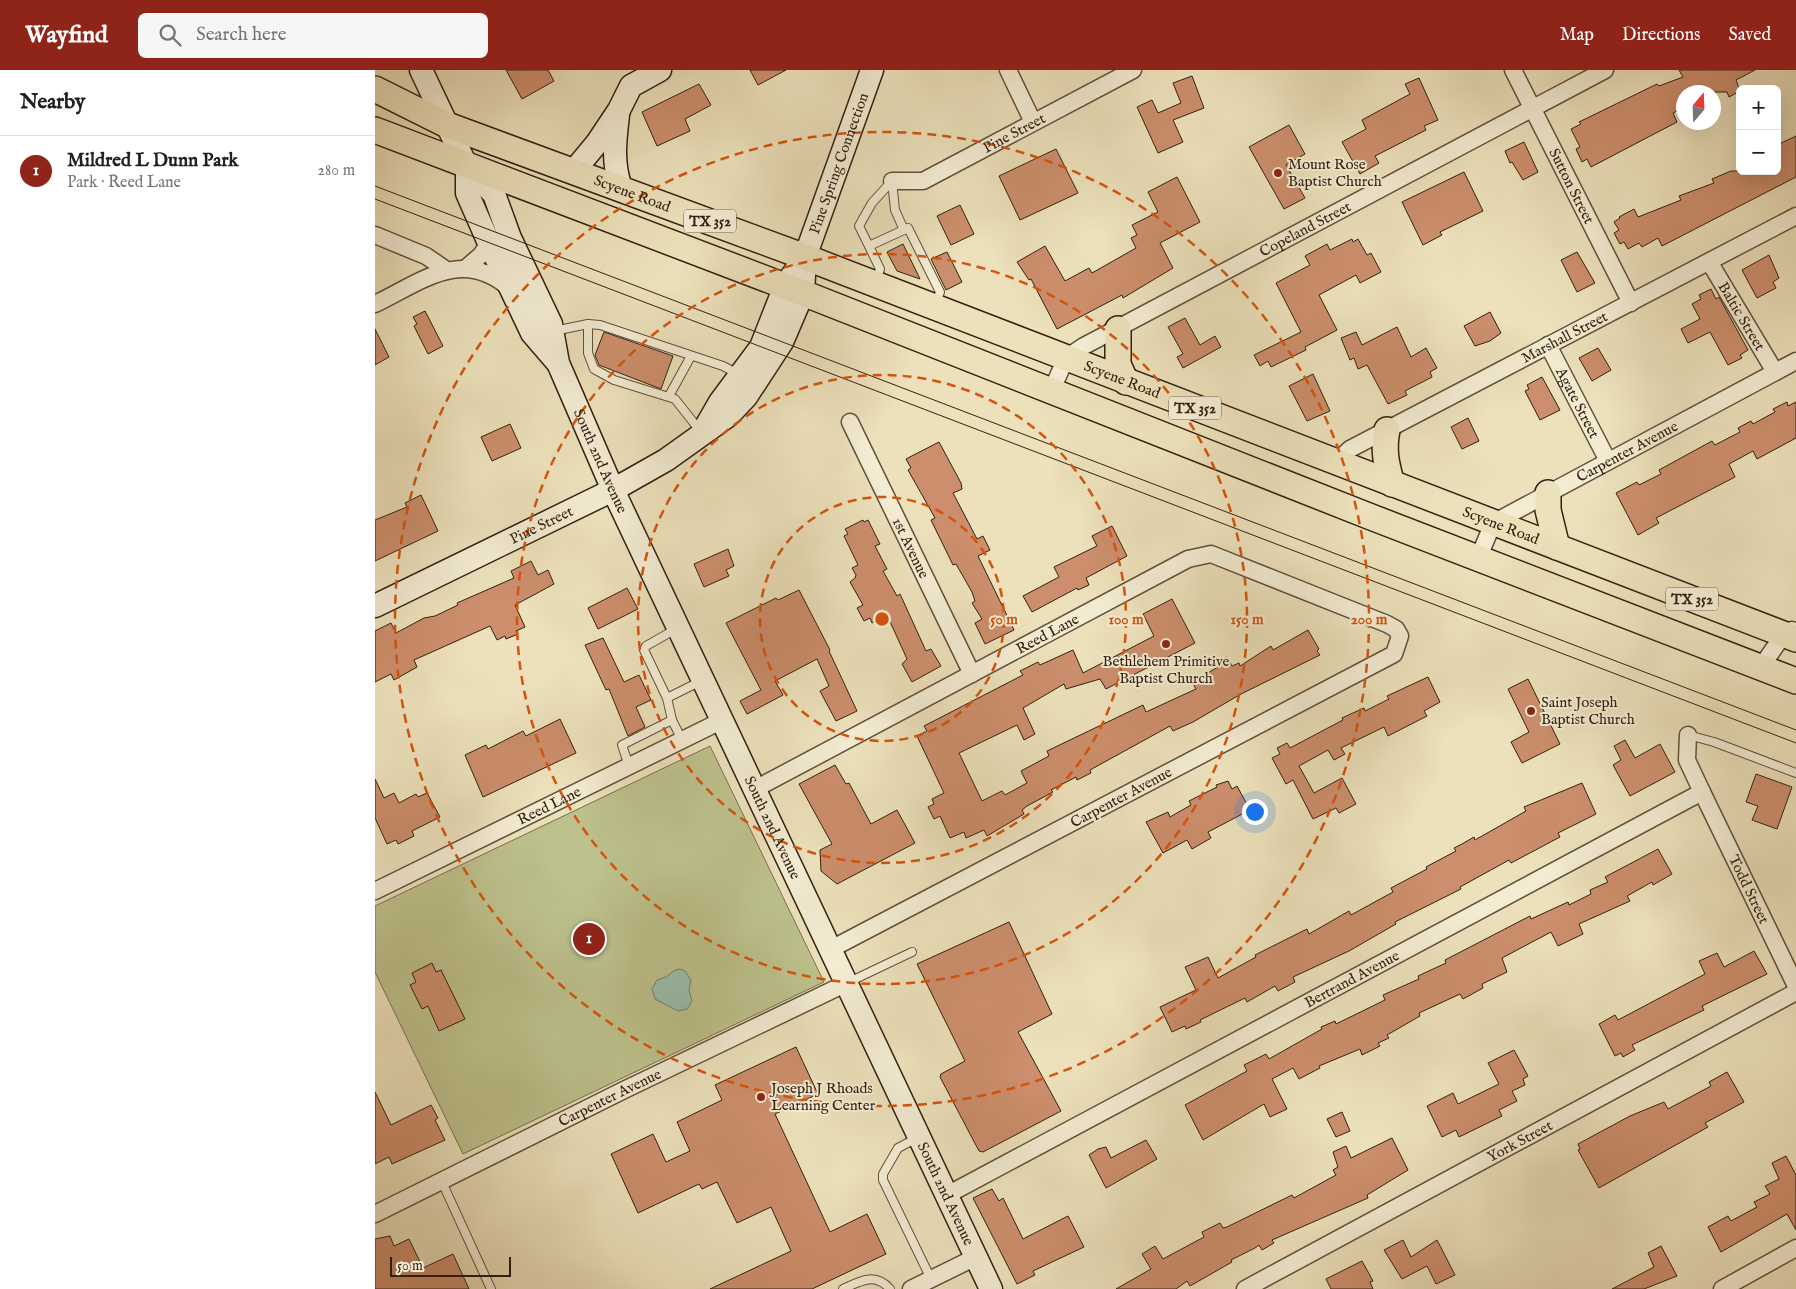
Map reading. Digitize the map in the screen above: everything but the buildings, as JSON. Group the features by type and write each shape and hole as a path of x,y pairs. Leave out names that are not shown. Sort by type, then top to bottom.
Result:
{"main road":[{"name":"South 2nd Avenue","path":"421,70 467,167 494,194 510,238 551,324 558,363 613,490 991,1289"},
{"path":"573,172 597,144 619,110 631,86 660,70"},
{"name":"Pine Spring Connection","path":"794,290 872,70"},
{"name":"TX 352","path":"375,89 447,125"},
{"path":"619,110 614,148 615,172 621,188"},
{"name":"Scyene Road","path":"447,125 805,257 1493,523 1792,634"},
{"name":"TX 352","path":"375,130 467,167 794,290 1478,559 1796,681"},
{"name":"South 2nd Avenue","path":"467,167 467,193 489,243 532,333 558,363"},
{"name":"Pine Street","path":"702,433 739,375 761,347 794,290"},
{"name":"Pine Street","path":"375,606 613,490 666,460 729,415 751,391 782,342 794,290"},
{"path":"1118,328 1118,364 1126,382"},
{"path":"1387,430 1384,447 1385,461 1392,484"},
{"path":"1548,494 1548,510 1557,547"}],"street":[{"path":"1008,70 1033,122"},
{"name":"Pine Street","path":"891,181 923,181 1133,70"},
{"name":"Sutton Street","path":"1513,70 1531,109 1631,303"},
{"name":"Copeland Street","path":"1066,358 1118,328 1605,70"},
{"name":"Marshall Street","path":"1336,462 1351,449 1796,216"},
{"path":"375,235 425,256 445,269"},
{"path":"466,268 481,255 489,243"},
{"name":"Baltic Street","path":"1709,263 1775,372"},
{"path":"375,304 445,269 466,268 493,277 511,290"},
{"name":"Agate Street","path":"1548,345 1608,460"},
{"path":"1051,392 1066,358"},
{"name":"Carpenter Avenue","path":"1493,523 1796,361"},
{"name":"1st Avenue","path":"850,422 972,674"},
{"path":"1478,559 1493,523"},
{"name":"Reed Lane","path":"755,789 1179,564 1200,555 1211,554 1387,624 1396,629 1400,636"},
{"path":"1761,667 1792,634"},
{"name":"Carpenter Avenue","path":"831,949 1395,654 1400,636"},
{"name":"Reed Lane","path":"375,891 723,720"},
{"path":"1688,735 1687,760 1702,792"},
{"name":"Todd Street","path":"1702,792 1796,986"},
{"name":"Bertrand Avenue","path":"947,1195 1702,792"},
{"name":"Carpenter Avenue","path":"375,1214 624,1090 847,983"},
{"name":"York Street","path":"1245,1289 1796,992"},
{"path":"1722,1289 1796,1248"},
{"path":"911,1289 975,1256"}],"lane":[{"path":"891,181 895,210 904,230"},
{"path":"875,284 881,269 859,226 872,203 891,181"},
{"path":"869,246 908,228 940,292 935,307"},
{"path":"552,331 588,324 613,329 723,366 739,375"},
{"path":"588,324 587,353 594,369 614,380 675,399 702,433"},
{"path":"669,396 691,356"},
{"path":"679,628 646,646 644,650 667,698 672,720 682,740"},
{"path":"667,698 703,680"},
{"path":"629,766 621,745 672,720"},
{"path":"1688,735 1714,742 1796,773"},
{"path":"847,983 912,952"},
{"path":"919,1137 898,1148 883,1174 883,1180 931,1279"},
{"path":"442,1182 491,1289"},
{"path":"843,1289 868,1278 883,1281 889,1289"}],"green space":[{"path":"710,746 824,982 463,1154 375,972 375,906"}],"shaded area":[{"path":"680,969 685,971 691,980 689,990 692,1001 687,1009 678,1011 655,999 652,989 657,980"}],"tram line":[{"path":"375,186 1796,730"},
{"path":"375,199 1796,743"}],"place":[{"name":"Mount Rose Baptist Church","path":"1278,173"},
{"name":"Bethlehem Primitive Baptist Church","path":"1166,644"},
{"name":"Saint Joseph Baptist Church","path":"1531,711"},
{"name":"Mildred L Dunn Park","path":"589,939"},
{"name":"Joseph J Rhoads Learning Center","path":"761,1097"}]}
